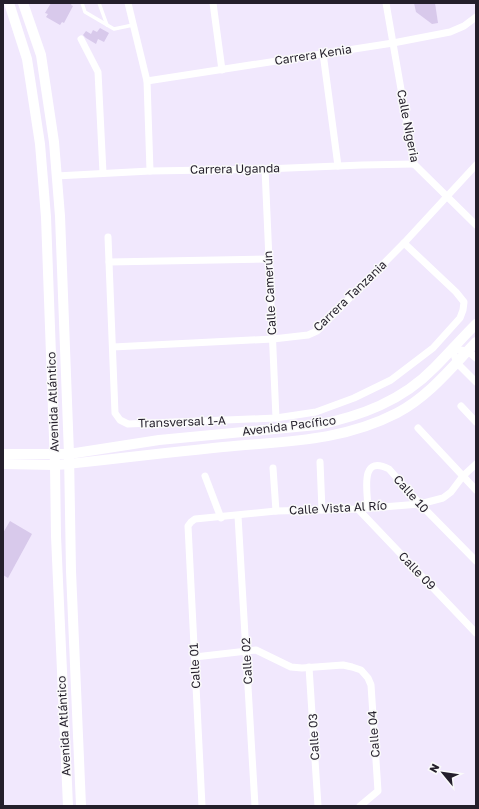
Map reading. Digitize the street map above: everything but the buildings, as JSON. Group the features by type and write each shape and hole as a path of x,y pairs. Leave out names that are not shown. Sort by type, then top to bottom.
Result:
{"main road":[{"name":"Avenida Atlántico","path":"9,3 27,58 40,144 46,217 55,454 56,536 68,806"},
{"name":"Avenida Atlántico","path":"23,3 41,55 54,142 60,216 70,464 71,571 81,806"},
{"name":"Avenida Pacífico","path":"3,454 69,454 159,440 317,425 342,420 391,401 411,388 433,369 476,324"},
{"name":"Avenida Pacífico","path":"3,464 70,464 197,450 319,439 346,433 398,412 419,399 443,379 476,342"},
{"path":"191,437 197,450"}],"street":[{"path":"128,3 147,81 150,171"},
{"path":"213,3 222,70"},
{"name":"Calle Nigeria","path":"386,3 414,164 476,224"},
{"name":"Carrera Kenia","path":"147,81 393,43 450,32 464,26 476,17"},
{"path":"81,39 98,72 103,173"},
{"path":"323,53 338,166"},
{"name":"Carrera Uganda","path":"56,176 150,171 414,164"},
{"name":"Carrera Tanzania","path":"113,347 272,339 308,335 317,330 404,243 446,196 476,166"},
{"name":"Calle Camerún","path":"265,169 276,418"},
{"path":"108,236 113,347"},
{"name":"Transversal 1-A","path":"113,347 115,413 120,420 128,424 276,418 316,412 354,398 391,380 433,348 460,318 464,302 456,292 404,243"},
{"path":"109,262 268,259"},
{"path":"476,358 468,351 452,349 457,363 476,382"},
{"path":"460,406 476,422"},
{"path":"418,428 476,490"},
{"path":"320,462 322,510"},
{"name":"Calle Vista Al Río","path":"188,526 195,519 221,518 276,511 358,509 420,504 443,498 451,492 463,476 476,464"},
{"name":"Calle 10","path":"368,507 366,476 369,470 375,466 383,466 389,469 420,504 476,561"},
{"path":"273,468 276,511"},
{"path":"205,476 221,518"},
{"name":"Calle 09","path":"358,509 476,633"},
{"name":"Calle 02","path":"238,516 255,806"},
{"name":"Calle 01","path":"188,526 202,806"},
{"path":"195,657 256,650 291,667 310,667"},
{"name":"Calle 04","path":"310,667 343,665 361,670 368,678 371,685 378,791 360,806"},
{"name":"Calle 03","path":"310,667 318,806"}],"lane":[{"path":"82,3 85,12 114,29 133,25"},
{"path":"99,3 107,25"}]}
